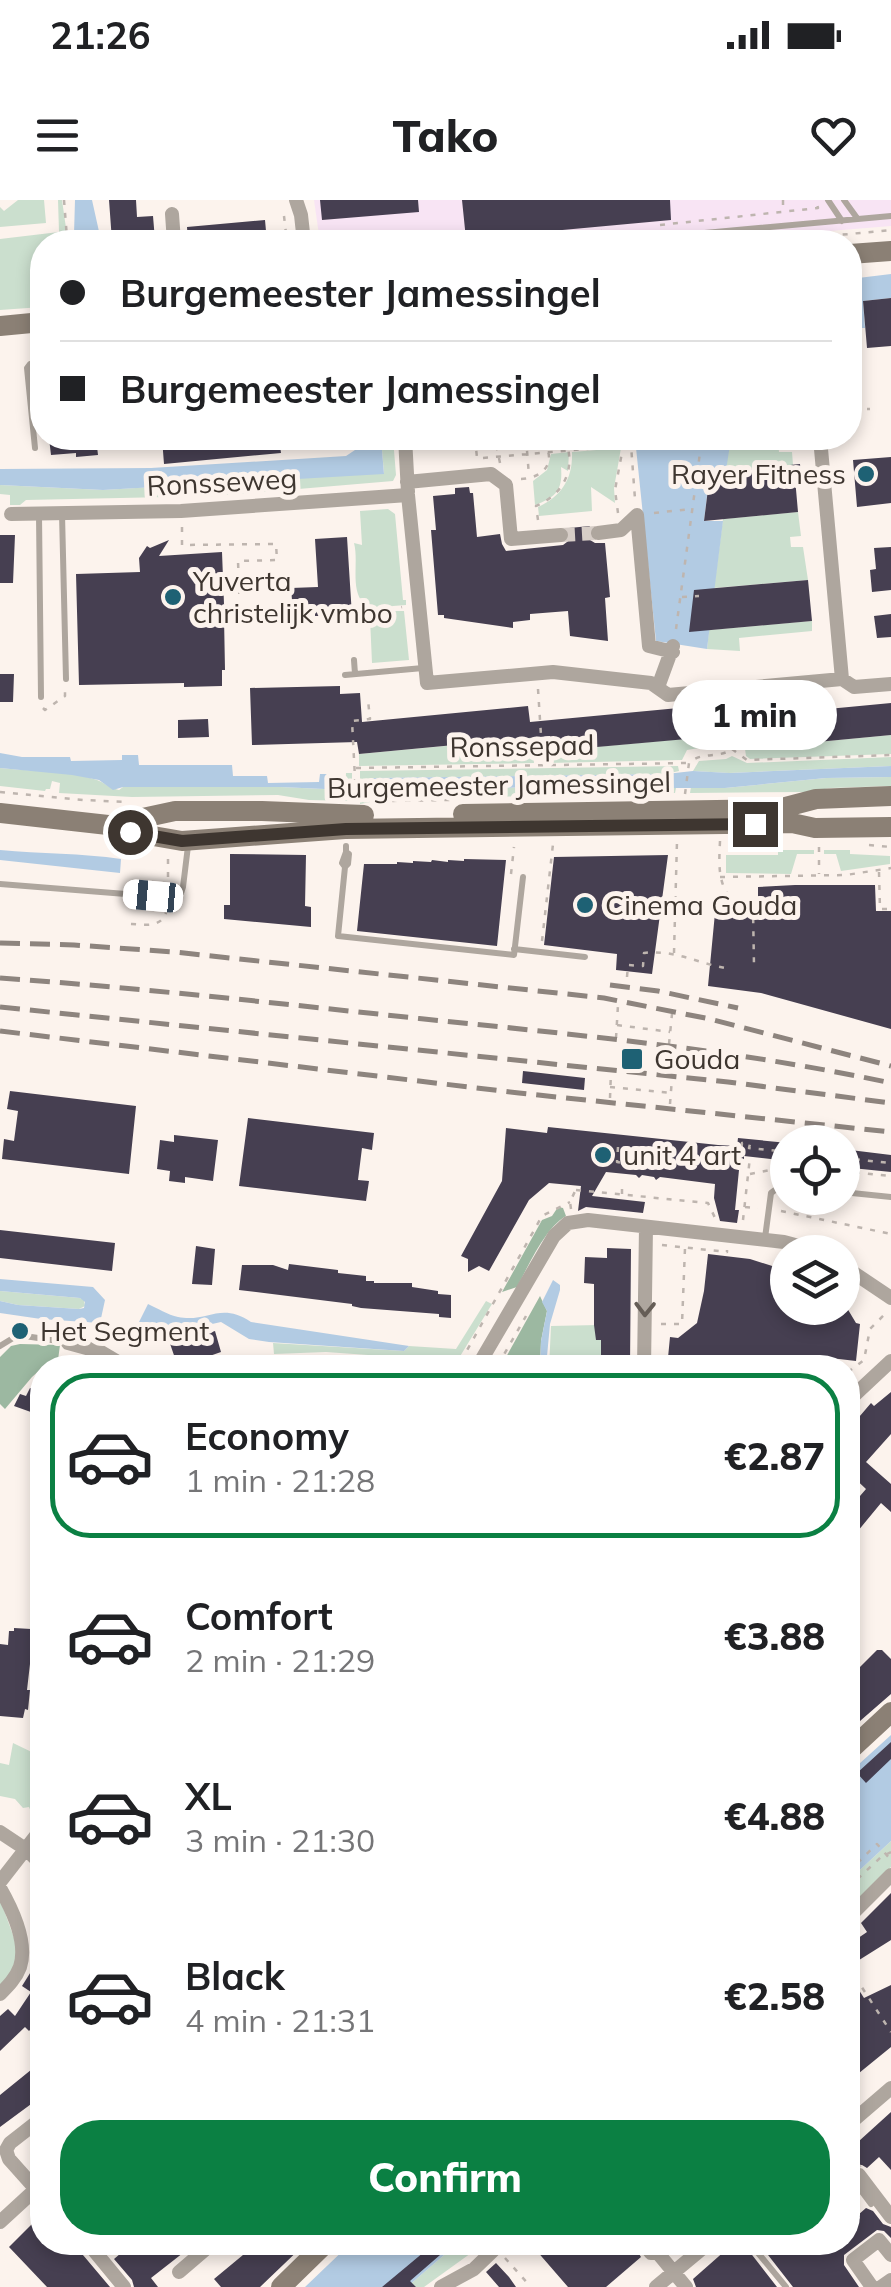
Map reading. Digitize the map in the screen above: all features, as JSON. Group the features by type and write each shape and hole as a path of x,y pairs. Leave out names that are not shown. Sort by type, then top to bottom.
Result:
{"main road":[{"path":"862,253 891,251"},
{"path":"0,326 30,323"},
{"name":"Burgemeester Jamessingel","path":"108,825 175,811 354,816 778,809 816,800 891,796"},
{"path":"840,828 833,818 834,810 850,797"},
{"path":"185,841 174,826 189,811"},
{"path":"256,836 265,827 262,811"},
{"name":"Burgemeester Jamessingel","path":"0,813 108,825 185,841 346,829 891,826"},
{"path":"860,1734 891,1712"},
{"path":"281,2287 314,2255"}],"street":[{"path":"290,201 301,215 303,230"},
{"path":"172,214 173,230"},
{"path":"406,450 428,683 553,672 651,683 668,695 842,680 854,688 891,684"},
{"path":"821,450 842,680"},
{"name":"Ronsseweg","path":"6,514 182,511 408,489 491,474 506,486 511,539 539,537"},
{"path":"598,532 619,531 639,514"},
{"path":"639,514 649,646 673,647 658,688"},
{"path":"539,537 561,536"},
{"path":"484,1355 554,1236 573,1220 770,1241"},
{"path":"644,1355 646,1227"},
{"path":"860,1276 891,1298"},
{"path":"68,1342 106,1355"},
{"path":"860,1390 891,1361"},
{"path":"0,1832 30,1853"},
{"path":"0,1994 21,1964 18,1930 0,1885 30,1846"},
{"path":"860,1906 891,1876"},
{"path":"860,2115 891,2088"},
{"path":"30,2128 7,2146 6,2154 30,2182"},
{"path":"860,2182 891,2216"},
{"path":"0,2222 30,2200"},
{"path":"860,2254 879,2240 891,2255"},
{"path":"101,2255 124,2287"},
{"path":"179,2272 199,2255"},
{"path":"442,2287 488,2255"},
{"path":"660,2255 686,2287"},
{"path":"656,2287 694,2255"},
{"path":"859,2255 852,2260 872,2287"},
{"path":"881,2287 891,2280"}],"lane":[{"path":"828,200 842,221"},
{"path":"844,200 858,219"},
{"path":"741,230 891,216"},
{"path":"30,364 26,368 30,404"},
{"path":"62,513 66,680"},
{"path":"39,514 41,697"},
{"path":"354,660 354,674"},
{"path":"345,674 426,668"},
{"path":"0,884 176,898 182,887 185,841"},
{"path":"346,849 338,936 514,954 523,880"},
{"path":"514,949 585,957"},
{"path":"860,1193 891,1196"},
{"path":"764,1240 770,1197"},
{"path":"0,1346 18,1335 68,1342"},
{"path":"860,2185 871,2204"},
{"path":"760,2255 786,2287"}],"path":[{"path":"64,200 68,230"},
{"path":"783,200 784,211"},
{"path":"650,226 818,208 816,200"},
{"path":"288,230 290,201"},
{"path":"862,233 891,230"},
{"path":"477,450 478,459 581,450"},
{"path":"498,450 501,466"},
{"path":"528,450 530,479"},
{"path":"516,478 530,479 543,472 549,460 548,450"},
{"path":"619,531 615,490 622,450"},
{"path":"632,450 639,514 692,509"},
{"path":"673,647 700,450"},
{"path":"539,537 536,506 561,488 570,472 570,451"},
{"path":"696,477 724,475"},
{"path":"182,511 182,546 276,544 277,560 238,561 240,613"},
{"path":"681,597 699,596"},
{"path":"328,617 366,618 401,606 420,608"},
{"path":"537,672 543,766"},
{"path":"41,697 45,710 51,707 65,696 66,680"},
{"path":"730,690 732,749 748,760 891,754"},
{"path":"354,816 356,768 352,721 370,719 368,700"},
{"name":"Ronssepad","path":"356,768 689,765 698,756 723,754 732,749"},
{"path":"685,798 689,765"},
{"path":"819,837 819,876"},
{"path":"674,953 677,840"},
{"path":"720,840 720,876 725,894 753,909 754,965"},
{"path":"514,843 510,883 523,880"},
{"path":"541,952 553,843"},
{"path":"720,876 846,876 891,868"},
{"path":"879,870 880,909 891,908"},
{"path":"734,902 734,913"},
{"path":"642,976 644,952 674,953 731,969"},
{"path":"626,977 628,966 642,966"},
{"path":"616,1038 618,1004"},
{"path":"669,1044 672,1014"},
{"path":"616,1025 670,1032"},
{"path":"610,1098 611,1072"},
{"path":"670,1104 672,1078"},
{"path":"610,1087 671,1093"},
{"path":"740,1160 742,1143 750,1144 749,1148 770,1150"},
{"path":"618,1146 616,1162 624,1163"},
{"path":"742,1236 750,1157"},
{"path":"860,1160 891,1163"},
{"path":"748,1174 770,1170"},
{"path":"860,1173 891,1176"},
{"path":"622,1182 622,1194"},
{"path":"463,1355 542,1216 570,1202 578,1187"},
{"path":"570,1202 573,1220"},
{"path":"744,1206 891,1234"},
{"path":"644,1325 682,1324 686,1231"},
{"path":"860,1363 870,1330 891,1308"},
{"path":"860,1861 878,1844 890,1856"},
{"path":"860,1877 881,1857 890,1856"},
{"path":"860,1984 891,2032"},
{"path":"507,2255 531,2287"}],"shaded area":[{"path":"314,200 891,200 891,226 842,230 318,230"}],"green space":[{"path":"18,200 44,200 46,223 0,227 0,207 4,211"},
{"path":"58,200 62,200 66,230 59,230"},
{"path":"30,235 30,308 0,310 0,239"},
{"path":"382,450 394,450 393,481 214,496 26,500 20,505 10,505 10,495 0,494 0,485 103,490 384,473"},
{"path":"621,450 615,503 591,487 592,511 539,516 538,507 564,485 572,452"},
{"path":"728,450 792,452 793,465 724,471"},
{"path":"569,452 568,471 561,467 557,492 535,505 533,481 547,470 551,454"},
{"path":"388,509 395,514 406,605 369,613 369,609 359,608 363,603 357,590 354,543 362,545 360,511"},
{"path":"798,512 801,536 790,537 791,547 803,547 808,580 714,588 723,519"},
{"path":"404,611 409,660 372,663 370,618"},
{"path":"812,621 812,631 739,638 740,651 707,649 709,630"},
{"path":"724,735 724,744 687,750 682,760 543,760 544,753 552,751"},
{"path":"891,735 891,754 750,759 745,749"},
{"path":"531,738 534,763 359,766 359,754"},
{"path":"732,756 747,763 891,757 891,766 693,771 699,761"},
{"path":"678,766 679,771 666,774 374,778 371,792 597,785 676,788 675,793 386,799 360,804 360,771"},
{"path":"0,768 75,775 119,790 345,790 346,773 352,773 352,801 278,795 132,797 59,793 60,783 52,781 45,791 0,786"},
{"path":"891,777 891,786 805,792 690,793 691,787"},
{"path":"778,850 814,850 814,854 797,854 791,874 726,873 726,855 778,855"},
{"path":"824,850 890,856 890,864 841,871 836,854 824,854"},
{"path":"558,1207 563,1208 566,1216 544,1238 517,1287 502,1292 542,1220 552,1216"},
{"path":"0,1291 80,1298 85,1306 79,1309 18,1305 0,1301"},
{"path":"540,1296 547,1311 540,1355 507,1355"},
{"path":"486,1301 492,1304 461,1355 274,1354 273,1343 404,1351 409,1346 456,1349"},
{"path":"598,1325 601,1355 550,1355 551,1326"},
{"path":"60,1345 59,1355 30,1355 30,1379 5,1409 0,1404 0,1357 11,1346"},
{"path":"13,1743 30,1751 30,1809 15,1799 0,1796 0,1763 9,1765"},
{"path":"891,1841 891,1867 860,1897 860,1870"},
{"path":"0,1899 18,1949 15,1968 0,1986"},
{"path":"444,2255 468,2255 424,2287 407,2287"}],"water":[{"path":"75,200 92,200 99,230 74,230"},
{"path":"891,274 891,298 863,301 865,328 862,328 862,278"},
{"path":"355,450 382,450 384,474 103,490 0,485 0,469 151,468 346,456"},
{"path":"636,450 729,450 725,477 709,479 704,521 723,521 707,649 656,641"},
{"path":"0,753 70,757 71,761 122,760 122,755 138,755 139,765 232,765 233,776 267,776 268,783 319,782 320,774 336,774 336,784 346,784 346,790 113,790 99,780 0,768"},
{"path":"891,766 891,777 826,778 725,788 597,785 371,792 366,788 374,778 730,773"},
{"path":"0,850 121,859 120,873 0,860"},
{"path":"0,1279 93,1287 105,1300 100,1323 0,1313 0,1301 79,1309 84,1308 85,1302 80,1298 0,1291"},
{"path":"553,1280 560,1285 547,1355 540,1355 547,1311 542,1302"},
{"path":"148,1304 178,1317 231,1313 251,1322 409,1346 404,1351 269,1342 249,1339 221,1322 190,1329 137,1326"},
{"path":"891,1735 891,1841 860,1870 860,1763"},
{"path":"338,2255 444,2255 407,2287 305,2287"}],"building":[{"path":"109,200 136,200 137,217 153,216 154,230 111,230"},
{"path":"320,200 418,200 419,212 322,220"},
{"path":"462,200 670,200 671,220 563,230 465,230"},
{"path":"265,220 266,230 187,230 187,227"},
{"path":"891,298 891,346 867,348 863,301"},
{"path":"50,450 97,450 98,455 76,457 76,453 51,455"},
{"path":"163,450 281,453 164,464"},
{"path":"891,457 891,503 857,507 853,460"},
{"path":"800,464 801,477 795,478 798,512 704,521 710,473"},
{"path":"469,487 473,493 477,537 500,534 506,551 563,545 571,539 569,528 590,526 590,540 605,543 610,597 605,598 608,641 570,636 568,611 530,614 530,620 513,622 513,628 438,615 431,530 436,530 433,496 455,494 455,488"},
{"path":"0,535 15,535 13,583 0,583"},
{"path":"347,537 352,616 320,618 315,611 293,612 291,588 318,587 315,539"},
{"path":"169,540 159,556 222,552 228,617 224,617 222,686 79,685 76,574 140,572 139,558 147,546"},
{"path":"891,547 891,590 872,592 874,548"},
{"path":"808,580 812,621 689,632 694,590"},
{"path":"891,614 891,637 877,638 874,616"},
{"path":"0,674 14,674 13,702 0,702"},
{"path":"340,686 340,694 360,693 362,722 528,706 530,722 721,704 723,719 891,703 891,735 745,749 743,734 552,751 550,736 359,754 357,742 252,745 250,688"},
{"path":"208,719 209,737 178,738 178,720"},
{"path":"230,854 306,855 305,906 311,907 311,927 224,919 224,905 230,905"},
{"name":"Cinema Gouda","path":"668,855 652,974 616,970 617,954 544,945 554,857"},
{"path":"506,860 497,946 357,931 364,864"},
{"path":"875,885 876,911 891,911 891,1029 761,993 708,986 715,913 758,913 758,887"},
{"path":"523,1071 585,1078 584,1090 522,1083"},
{"path":"10,1091 136,1106 129,1174 2,1159 4,1139 14,1141 18,1111 7,1109"},
{"path":"248,1118 374,1133 372,1150 362,1148 358,1180 369,1181 366,1201 239,1186"},
{"path":"548,1127 718,1145 737,1146 738,1138 770,1141 770,1159 744,1156 744,1161 740,1160 737,1223 720,1221 715,1184 606,1172 592,1196 645,1202 643,1213 586,1207 578,1211 581,1186 549,1183 529,1200 489,1271 479,1266 468,1272 468,1259 461,1256 502,1181 506,1128 547,1133"},
{"path":"174,1135 218,1140 213,1181 185,1177 185,1183 169,1181 170,1171 157,1169 160,1140 174,1142"},
{"path":"860,1151 891,1155 891,1172 860,1169"},
{"path":"0,1230 115,1243 112,1271 0,1258"},
{"path":"196,1246 215,1249 212,1285 192,1284"},
{"path":"607,1248 631,1249 630,1355 601,1355 601,1340 596,1340 594,1284 584,1283 585,1257 607,1258"},
{"path":"708,1254 770,1265 770,1325 860,1325 857,1355 668,1355 670,1337 678,1338 697,1323"},
{"path":"289,1264 366,1276 366,1281 374,1283 412,1283 412,1287 451,1295 451,1318 239,1290 242,1265 273,1265 288,1270"},
{"path":"165,1329 188,1330 187,1340 215,1331 221,1352 174,1355"},
{"path":"30,1388 30,1412 14,1406 20,1394 26,1396"},
{"path":"891,1392 891,1434 866,1462 891,1484 891,1512 881,1503 860,1528 860,1496 866,1489 860,1483 860,1416 871,1403 874,1406"},
{"path":"30,1629 30,1690 23,1718 0,1716 0,1644 8,1645 9,1631"},
{"path":"877,1650 891,1659 891,1694 860,1721 860,1667"},
{"path":"891,1742 891,1759 866,1783 860,1770"},
{"path":"891,1893 891,1940 860,1959 860,1937 867,1932 861,1923"},
{"path":"30,1973 30,1991 22,1986"},
{"path":"891,1985 891,2047 860,2072 860,1992 864,1998"},
{"path":"30,1994 30,2030 25,2027 0,2051 0,2016 8,2009 15,2016"},
{"path":"30,2071 30,2105 0,2127 0,2095"},
{"path":"891,2112 891,2170 879,2157 867,2168 860,2165 860,2140"},
{"path":"866,2208 873,2211 883,2224 891,2227 891,2238 877,2230 860,2243 860,2213"},
{"path":"30,2226 30,2255 83,2255 110,2287 47,2287 9,2247"},
{"path":"119,2255 180,2255 151,2278 158,2287 134,2287 114,2259"},
{"path":"243,2255 293,2255 260,2287 221,2287 214,2279"},
{"path":"420,2255 440,2255 410,2281 416,2287 382,2287"},
{"path":"540,2255 641,2257 606,2287 568,2287"},
{"path":"720,2255 752,2255 777,2287 696,2287 693,2279"},
{"path":"768,2255 844,2255 844,2265 859,2287 793,2287"},
{"path":"496,2263 516,2287 499,2287 486,2272"}],"tunnel":[{"path":"561,535 598,533"}],"railway":[{"path":"0,943 174,952 604,998 710,1019 891,1066"},
{"path":"0,978 600,1038 717,1052 891,1083"},
{"path":"610,985 738,1008"},
{"path":"0,1007 728,1082 891,1103"},
{"path":"0,1031 519,1093 891,1132"}],"place":[{"name":"Rayer Fitness","path":"866,474"},
{"name":"Yuverta christelijk vmbo","path":"173,597"},
{"name":"Cinema Gouda","path":"585,905"},
{"name":"Gouda","path":"632,1059"},
{"name":"unit 4 art","path":"603,1155"},
{"name":"Het Segment","path":"20,1331"}],"route":[{"path":"130,832 182,841 346,829 755,824"}]}
